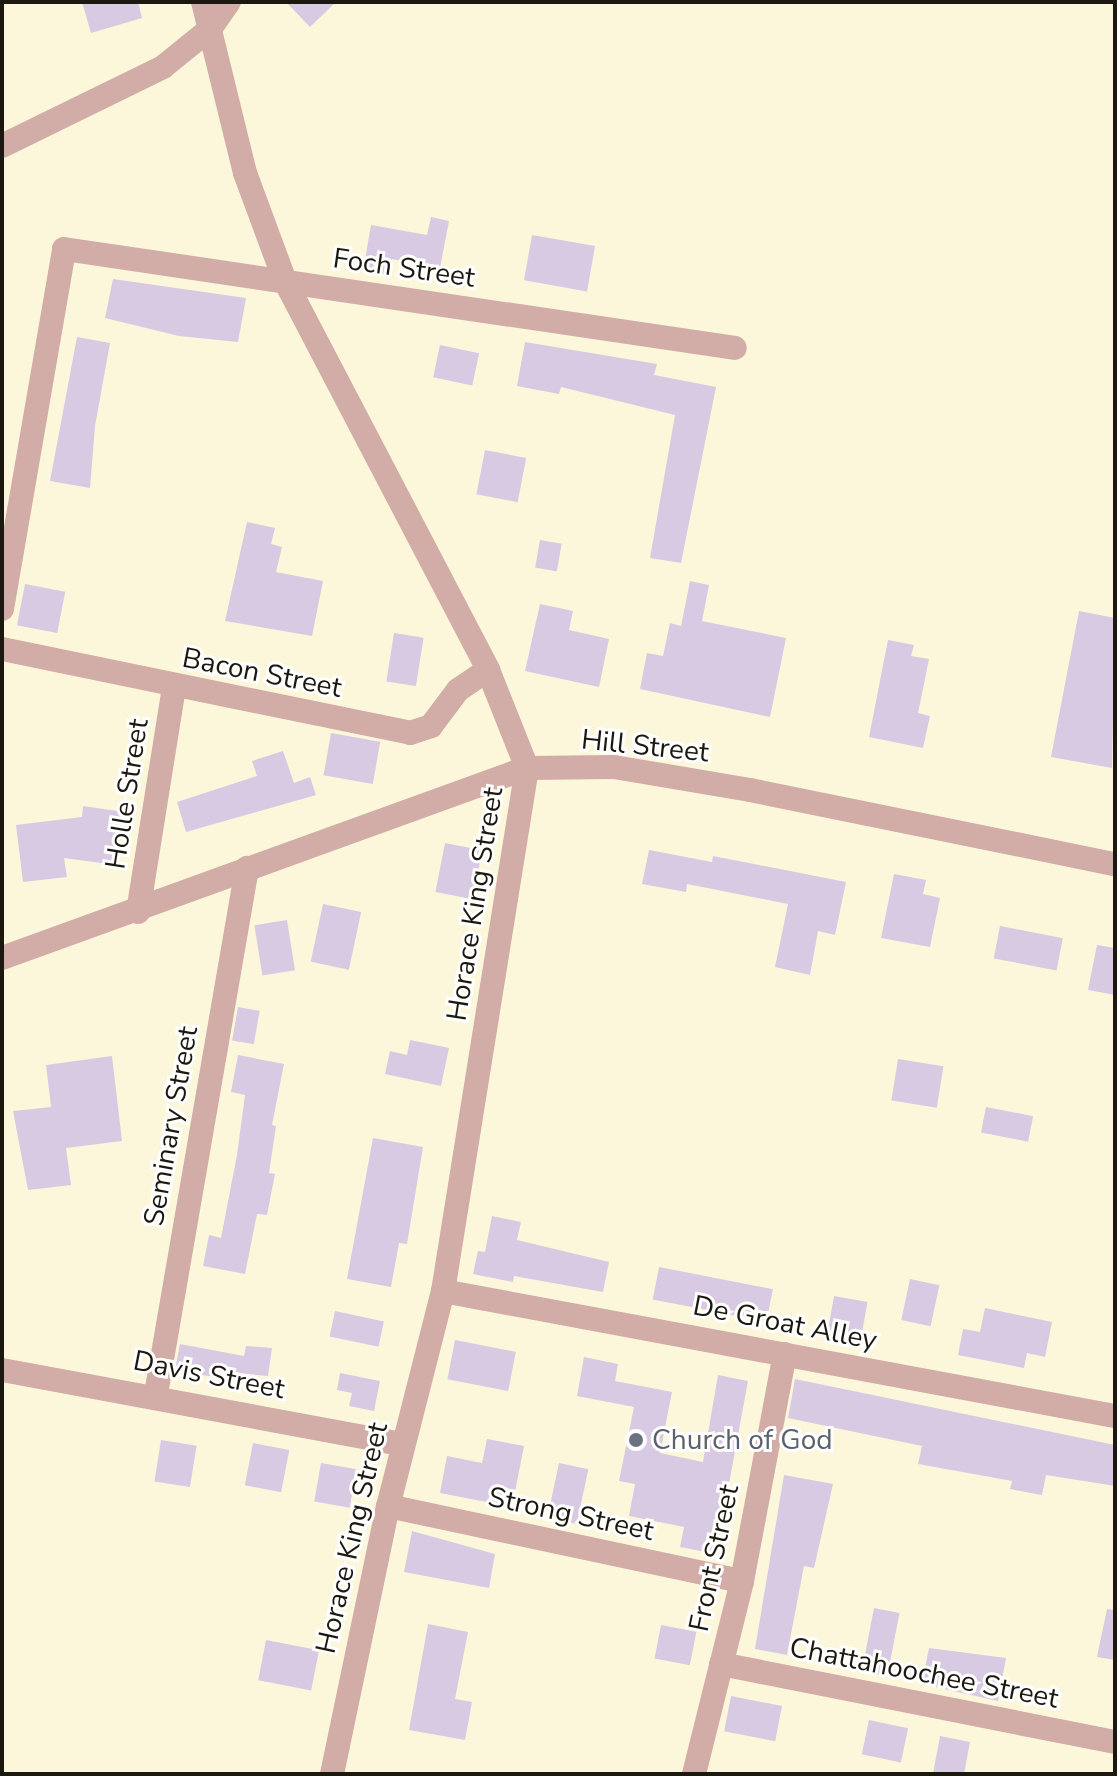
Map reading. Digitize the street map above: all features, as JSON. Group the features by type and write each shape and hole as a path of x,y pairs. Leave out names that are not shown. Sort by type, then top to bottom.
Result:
{"street":[{"name":"Horace King Street","path":"203,2 245,173 285,281 488,670 527,768 443,1291 388,1506 332,1774"},
{"path":"2,146 163,67 210,29 229,2"},
{"name":"Foch Street","path":"2,609 64,249 735,348"},
{"name":"Bacon Street","path":"2,649 410,733 431,726 458,690 488,670"},
{"name":"Holle Street","path":"138,912 174,686"},
{"name":"Hill Street","path":"2,958 138,912 247,868 527,768 614,767 1115,864"},
{"name":"Seminary Street","path":"156,1394 247,868"},
{"name":"De Groat Alley","path":"443,1291 1115,1416"},
{"name":"Front Street","path":"694,1774 742,1581 785,1354"},
{"name":"Davis Street","path":"2,1370 156,1394 403,1444"},
{"name":"Strong Street","path":"388,1506 742,1581"},
{"name":"Chattahoochee Street","path":"721,1664 1115,1742"}],"building":[{"path":"82,2 138,2 142,18 91,33"},
{"path":"286,2 336,2 310,27"},
{"path":"431,217 449,221 440,268 392,259 389,275 363,271 371,225 427,235"},
{"path":"532,235 595,246 587,291 524,280"},
{"path":"113,279 246,298 238,342 179,336 105,318"},
{"path":"77,337 110,343 95,426 90,488 50,481"},
{"path":"525,342 657,364 654,375 716,387 681,563 650,558 675,415 561,387 559,394 517,386"},
{"path":"440,345 479,353 472,386 433,377"},
{"path":"485,450 526,458 518,502 476,494"},
{"path":"247,522 275,528 271,544 282,547 276,572 323,581 312,636 225,621"},
{"path":"540,540 562,544 557,571 535,568"},
{"path":"690,581 709,585 702,621 786,638 770,717 640,689 647,653 663,656 670,623 681,626"},
{"path":"25,584 65,592 57,633 17,625"},
{"path":"540,604 573,611 569,630 609,639 599,687 525,671"},
{"path":"1079,611 1115,618 1112,768 1051,757"},
{"path":"394,633 424,638 416,686 386,681"},
{"path":"888,640 914,645 911,656 929,659 918,713 930,716 923,748 869,737"},
{"path":"331,733 380,742 373,784 324,775"},
{"path":"283,751 294,783 310,777 316,795 186,832 177,802 257,776 252,761"},
{"path":"83,806 124,812 116,865 64,858 67,877 23,882 16,825 82,817"},
{"path":"445,843 482,850 473,899 435,892"},
{"path":"649,850 712,862 713,856 846,882 835,935 818,931 810,975 775,967 788,904 687,884 686,892 642,884"},
{"path":"894,874 926,880 923,894 940,898 930,947 881,938"},
{"path":"323,904 361,912 349,970 311,962"},
{"path":"287,920 295,970 262,976 254,925"},
{"path":"1000,926 1063,938 1057,971 994,958"},
{"path":"1097,945 1115,948 1115,995 1088,990"},
{"path":"238,1007 260,1011 254,1044 232,1040"},
{"path":"410,1040 449,1048 441,1086 385,1074 390,1051 407,1055"},
{"path":"238,1055 284,1064 272,1125 276,1126 269,1173 275,1174 267,1215 257,1214 245,1274 203,1266 209,1235 221,1238 237,1155 245,1095 231,1092"},
{"path":"112,1056 122,1141 66,1148 71,1185 28,1190 13,1111 51,1107 46,1065"},
{"path":"898,1059 943,1066 937,1108 891,1100"},
{"path":"986,1107 1033,1116 1028,1142 981,1133"},
{"path":"373,1138 423,1147 407,1244 399,1243 391,1287 347,1279"},
{"path":"492,1216 521,1222 517,1240 609,1262 603,1292 514,1276 513,1282 473,1274 478,1251 485,1252"},
{"path":"659,1267 773,1289 767,1322 653,1299"},
{"path":"910,1279 939,1285 931,1326 901,1320"},
{"path":"834,1296 867,1302 861,1339 827,1333"},
{"path":"985,1308 1052,1322 1045,1357 1027,1353 1024,1368 958,1355 963,1329 980,1332"},
{"path":"335,1311 384,1321 379,1347 330,1336"},
{"path":"455,1340 516,1352 508,1391 447,1379"},
{"path":"180,1344 244,1356 246,1346 272,1348 268,1376 215,1371 214,1377 175,1370"},
{"path":"584,1357 618,1364 615,1381 672,1392 660,1453 703,1462 718,1375 748,1381 716,1554 680,1547 684,1527 629,1516 635,1484 619,1481 634,1407 577,1396"},
{"path":"340,1373 380,1381 374,1411 349,1406 352,1393 337,1390"},
{"path":"795,1379 1115,1445 1115,1486 1046,1475 1042,1495 1010,1489 1012,1481 918,1464 922,1446 788,1418"},
{"path":"487,1439 524,1446 512,1507 440,1493 447,1456 482,1463"},
{"path":"161,1440 197,1446 190,1487 154,1481"},
{"path":"253,1443 289,1450 281,1492 245,1485"},
{"path":"321,1463 356,1469 350,1508 314,1501"},
{"path":"559,1463 588,1469 577,1524 547,1518"},
{"path":"784,1475 833,1484 814,1568 804,1566 787,1655 755,1649"},
{"path":"412,1531 495,1554 489,1588 404,1572"},
{"path":"874,1608 900,1613 887,1677 862,1672"},
{"path":"1107,1609 1115,1610 1115,1660 1097,1657"},
{"path":"428,1624 468,1632 455,1699 472,1702 465,1740 409,1730"},
{"path":"661,1625 696,1632 690,1665 655,1658"},
{"path":"266,1640 319,1650 311,1691 258,1680"},
{"path":"929,1648 1006,1658 998,1701 922,1684"},
{"path":"731,1696 782,1706 775,1741 724,1731"},
{"path":"869,1720 908,1728 901,1763 862,1754"},
{"path":"940,1736 970,1742 964,1774 933,1774"}],"place":[{"name":"Church of God","path":"636,1440"}]}
